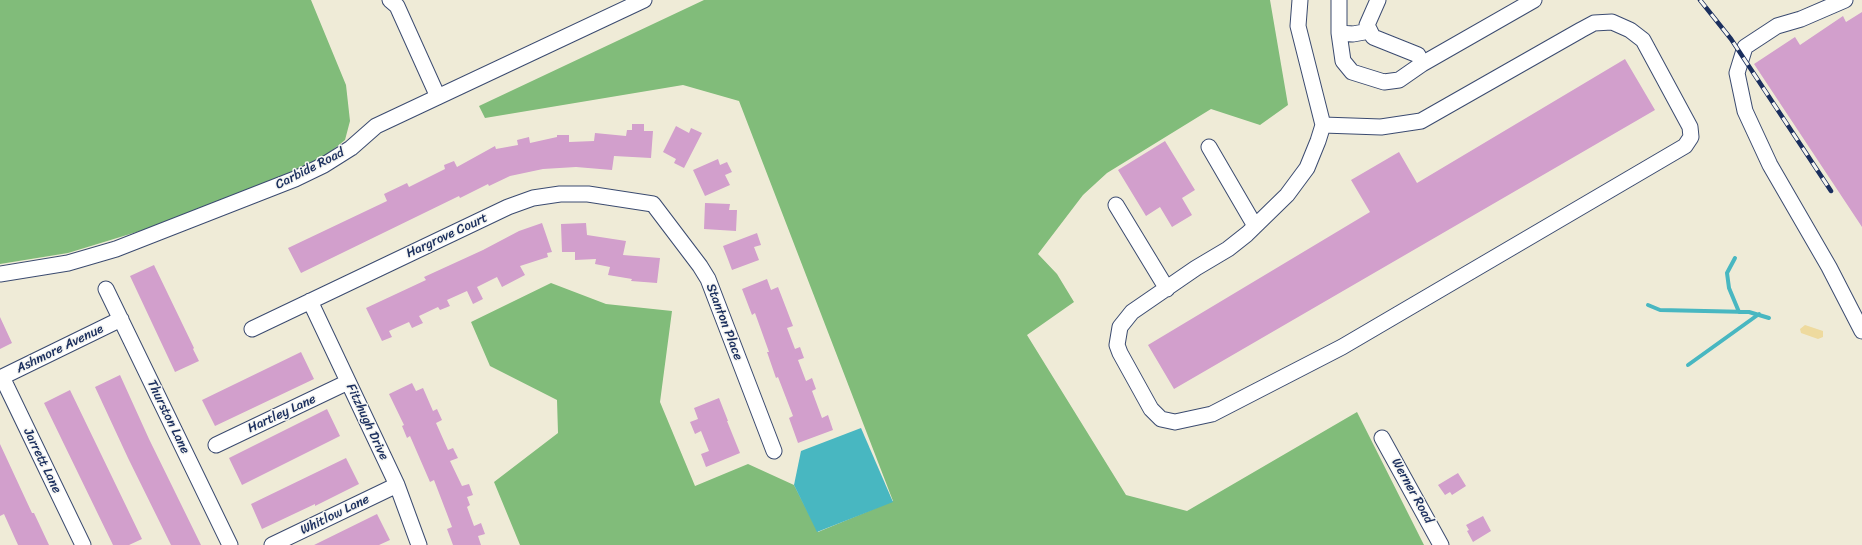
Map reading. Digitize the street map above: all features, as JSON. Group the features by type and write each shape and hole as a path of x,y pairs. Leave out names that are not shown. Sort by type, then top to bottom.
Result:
{"street":[{"name":"Carbide Road","path":"0,274 68,263 116,249 295,179 324,165 351,148 376,126 644,0"},
{"path":"1300,0 1298,26 1323,124 1318,142 1306,168 1287,195 1255,226 1228,249 1132,312 1120,327 1117,345 1120,353 1151,409 1161,419 1175,422 1212,414 1342,347 1685,146 1691,137 1690,127 1643,40 1630,30 1612,22 1594,23 1421,121 1381,127 1323,124"},
{"path":"1339,0 1339,33 1343,61 1352,72 1384,82 1399,80 1422,64 1534,0"},
{"path":"1378,0 1367,25 1373,37 1418,55 1422,64"},
{"path":"1845,0 1801,19 1777,26 1745,47 1737,73 1745,111 1770,165 1828,267 1862,331"},
{"path":"399,2 438,97"},
{"path":"1339,33 1353,34 1370,31"},
{"path":"1209,146 1255,226"},
{"name":"Hargrove Court","path":"252,329 508,207 533,198 560,194 588,194 654,204"},
{"name":"Stanton Place","path":"654,204 708,279 774,451"},
{"path":"1116,205 1167,289"},
{"name":"Thurston Lane","path":"106,289 230,545"},
{"name":"Fitzhugh Drive","path":"310,301 397,485 419,545"},
{"name":"Ashmore Avenue","path":"1,378 121,319"},
{"name":"Jarrett Lane","path":"1,378 83,545"},
{"name":"Hartley Lane","path":"216,445 348,382"},
{"name":"Werner Road","path":"1382,438 1441,545"},
{"name":"Whitlow Lane","path":"272,545 397,485"}],"green space":[{"path":"0,0 311,0 346,85 350,121 345,140 324,157 293,173 153,227 68,253 0,264"},
{"path":"704,0 1270,0 1288,105 1260,125 1211,109 1107,173 1083,195 1038,254 1057,274 1074,302 1027,335 1126,495 1187,511 1357,412 1424,545 520,545 494,482 558,433 557,400 490,366 471,322 551,283 606,304 672,311 660,402 695,486 748,464 794,485 818,532 893,501 739,101 683,85 485,118 479,106"}],"sand":[{"path":"1805,325 1823,331 1823,337 1818,339 1801,333 1800,329"}],"water":[{"path":"861,428 893,502 817,532 794,485 801,451"}],"building":[{"path":"1862,12 1862,227 1754,64 1795,37 1800,45 1843,16 1846,22"},
{"path":"1625,59 1655,110 1174,389 1148,345 1370,212 1351,180 1399,152 1417,183"},
{"path":"632,124 644,124 644,131 653,131 651,158 614,156 612,170 576,167 543,169 510,176 489,186 488,184 460,198 459,196 301,273 288,248 387,201 384,194 407,183 409,187 445,169 444,165 454,161 457,167 495,146 496,149 518,145 517,140 529,137 530,143 557,137 557,135 569,135 569,142 594,141 595,133 626,136 627,130 632,130"},
{"path":"676,126 689,133 691,128 702,133 684,168 674,163 676,159 663,152"},
{"path":"1165,141 1195,190 1182,198 1192,215 1172,227 1160,207 1146,216 1118,170"},
{"path":"718,159 720,165 727,162 732,172 725,175 730,185 705,196 693,170"},
{"path":"705,203 730,204 729,210 737,210 736,231 704,229"},
{"path":"542,223 552,252 547,253 548,257 520,266 525,275 502,287 497,277 477,287 483,299 473,304 467,291 447,300 450,306 440,310 438,307 419,316 423,323 412,328 409,322 389,331 392,337 382,341 366,308 426,280 424,277 483,250 519,231"},
{"path":"586,223 587,235 626,241 623,255 660,258 657,283 631,281 632,279 608,275 610,267 595,264 596,259 575,260 575,252 562,252 561,224"},
{"path":"757,233 761,245 754,247 759,260 732,270 723,246"},
{"path":"154,265 199,361 175,372 130,276"},
{"path":"767,279 771,290 778,287 793,326 787,328 795,349 800,347 804,358 798,360 806,381 812,378 816,389 812,391 822,418 828,415 833,430 798,443 789,418 793,416 778,377 776,378 767,352 769,352 755,313 752,315 742,289"},
{"path":"0,317 12,343 0,349"},
{"path":"301,352 314,379 215,426 202,400"},
{"path":"120,375 149,439 201,545 171,545 128,458 95,387"},
{"path":"412,383 416,391 423,388 433,411 437,409 442,420 436,423 448,450 453,448 458,458 450,461 462,486 469,484 473,495 467,497 470,505 467,507 474,526 481,523 485,534 478,536 481,545 453,545 447,529 452,527 434,480 430,482 410,436 407,438 402,426 404,425 389,394"},
{"path":"70,390 142,539 129,545 113,545 44,403"},
{"path":"719,398 740,453 706,467 701,454 709,451 701,431 695,434 690,422 698,419 694,408"},
{"path":"327,409 340,436 242,485 229,458"},
{"path":"0,444 32,513 34,513 49,545 18,545 4,514 0,516"},
{"path":"346,458 359,484 315,506 315,504 262,529 251,504"},
{"path":"1458,473 1466,486 1452,495 1450,492 1445,495 1438,485"},
{"path":"377,514 390,540 379,545 314,545"},
{"path":"1483,516 1491,531 1473,542 1467,531 1469,530 1466,525"}],"waterway":[{"path":"1735,258 1727,273 1729,288 1739,312"},
{"path":"1648,305 1660,310 1749,312 1769,318"},
{"path":"1688,365 1759,314"}],"railway":[{"path":"1700,0 1731,39 1831,191"}]}
